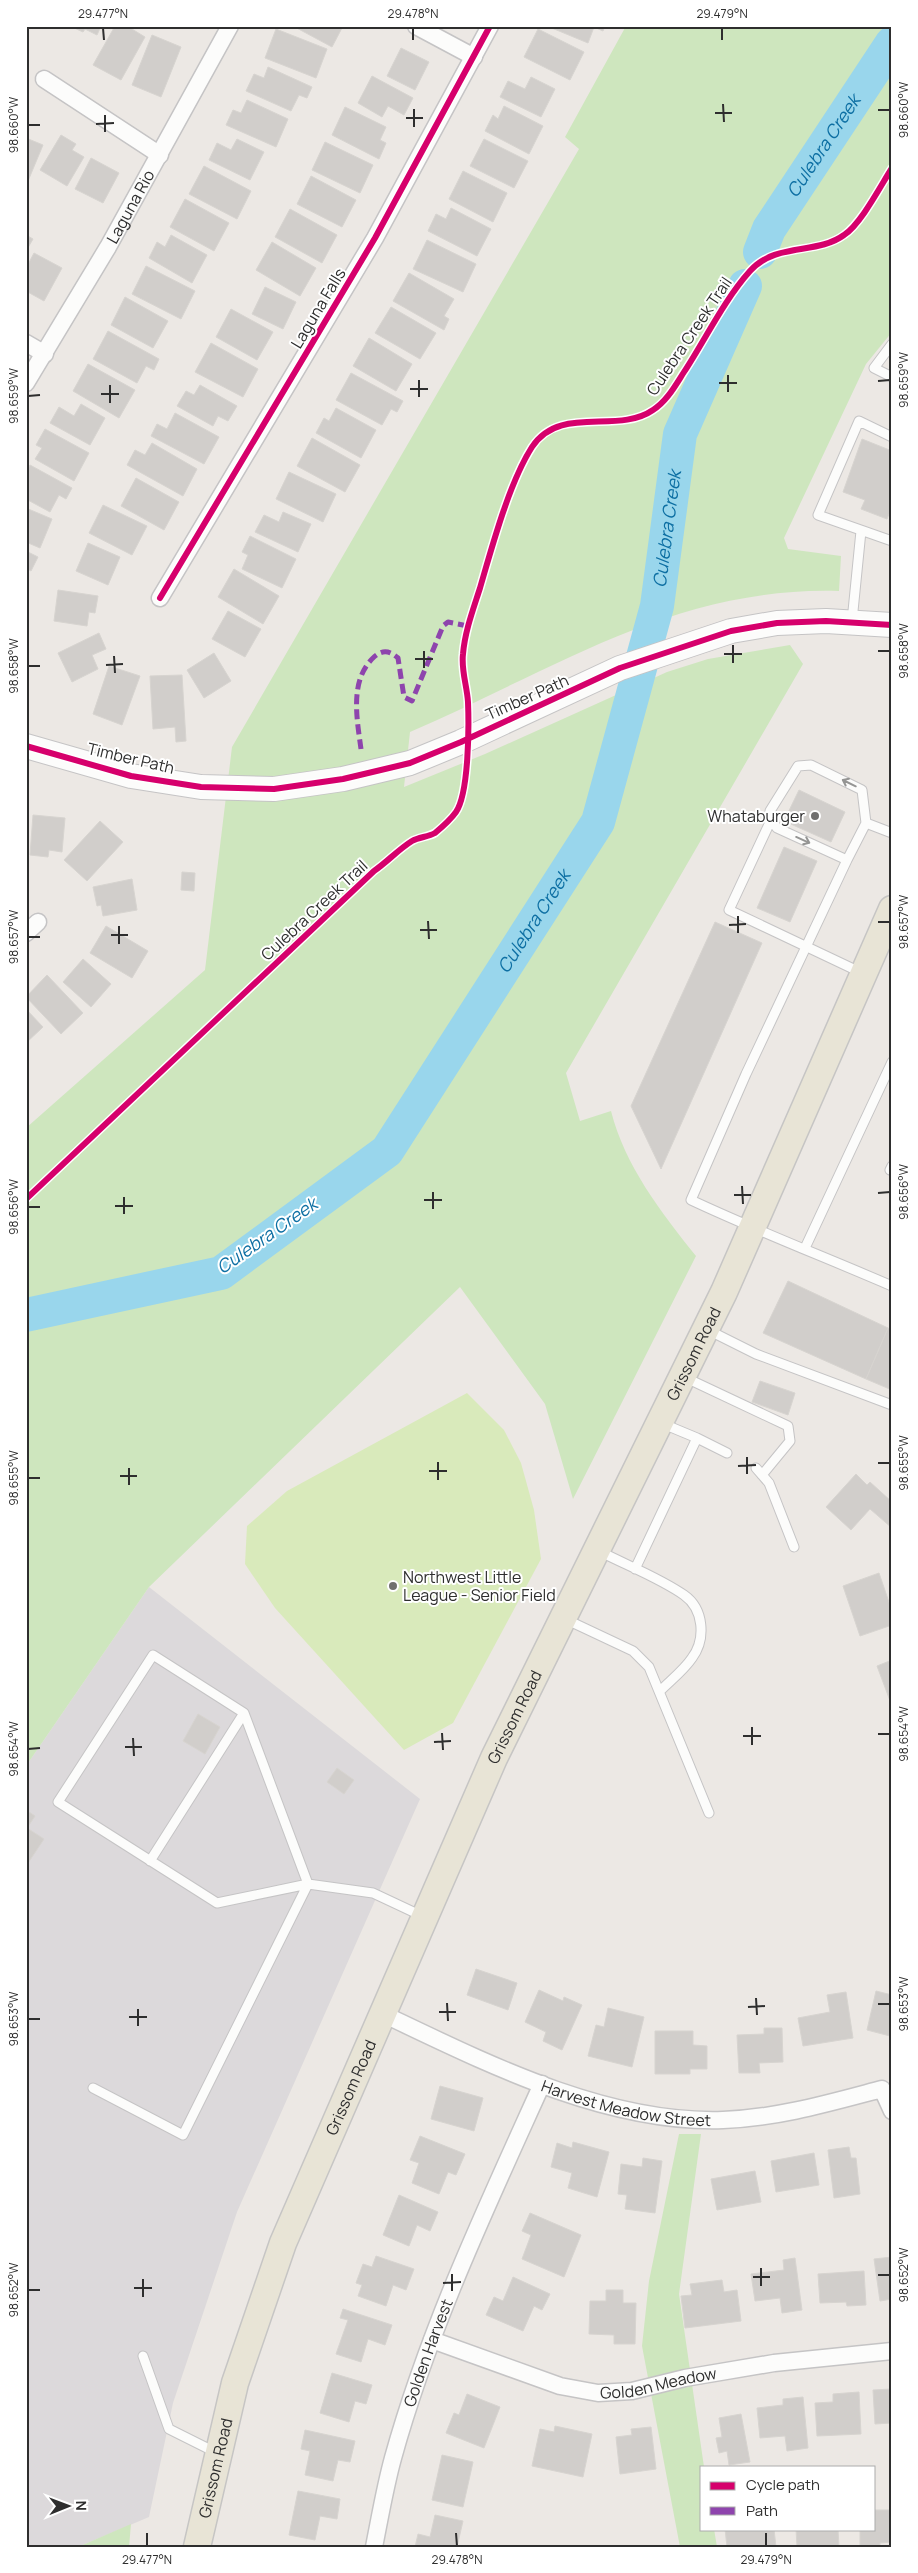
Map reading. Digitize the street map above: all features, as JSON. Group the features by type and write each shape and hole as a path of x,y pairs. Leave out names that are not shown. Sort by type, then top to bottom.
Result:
{"main road":[{"name":"Grissom Road","path":"197,2547 217,2453 235,2383 256,2316 283,2243 494,1758 706,1329 892,910"}],"street":[{"name":"Laguna Rio","path":"26,383 160,155 230,26"},
{"path":"416,26 474,57"},
{"name":"Laguna Falls","path":"160,598 375,238 490,26"},
{"path":"44,79 160,155"},
{"path":"26,343 44,354"},
{"name":"Timber Path","path":"26,746 131,776 202,787 274,789 343,779 410,763 620,668 731,631 777,623 826,621 892,624"},
{"name":"Harvest Meadow Street","path":"383,2014 542,2084 589,2101 642,2114 683,2119 723,2120 797,2112 882,2089 892,2111"},
{"name":"Golden Harvest","path":"374,2547 393,2458 432,2340 461,2263 542,2084"},
{"name":"Golden Meadow","path":"432,2340 560,2386 598,2393 632,2391 685,2378 774,2363 892,2351"}],"lane":[{"path":"892,344 874,368 892,377"},
{"path":"892,437 859,420 818,515 892,541"},
{"path":"852,622 861,531"},
{"path":"847,860 777,828 771,820 770,811 798,766 811,765 862,790 866,823 746,1074 691,1200 751,1229 805,1248 892,1286"},
{"path":"771,820 729,910 864,974"},
{"path":"866,823 892,833"},
{"path":"805,1248 892,1062"},
{"path":"706,1329 756,1354 892,1405"},
{"path":"682,1377 788,1426 790,1441 762,1476"},
{"path":"660,1422 727,1453"},
{"path":"635,1570 698,1438"},
{"path":"756,1468 769,1483 794,1548"},
{"path":"597,1550 685,1596 696,1610 701,1624 698,1642 692,1658 660,1691"},
{"path":"563,1618 633,1651 649,1667 709,1813"},
{"path":"93,2088 183,2135 308,1884 244,1714 153,1655 58,1802 217,1903 308,1884 373,1893 425,1918"},
{"path":"150,1861 244,1714"},
{"path":"143,2356 169,2429 217,2453"}],"shaded area":[{"path":"149,1587 420,1799 237,2212 173,2403 149,2517 78,2547 26,2547 26,1766"}],"green space":[{"path":"626,26 892,26 892,332 866,364 784,538 788,549 841,556 839,591 779,593 723,602 669,617 617,636 410,732 404,787 485,754 667,672 708,659 790,645 803,664 566,1073 580,1121 611,1111 625,1151 646,1188 696,1256 573,1499 545,1404 460,1287 149,1587 26,1766 26,1128 205,970 232,747 579,149 565,137"},
{"name":"Northwest Little League - Senior Field","path":"467,1393 504,1430 521,1463 534,1510 541,1559 453,1723 404,1750 275,1608 245,1564 247,1526 287,1491"},
{"path":"679,2134 701,2134 679,2294 704,2466 700,2466 700,2530 714,2530 717,2547 680,2547 642,2346 649,2281"},
{"path":"131,2524 129,2547 78,2547"}],"building":[{"path":"70,26 101,26 97,35 85,29 83,32"},
{"path":"115,26 127,26 145,37 121,80 93,65"},
{"path":"293,26 343,26 332,47"},
{"path":"547,26 605,26 603,31 594,27 588,43"},
{"path":"276,29 327,49 316,78 265,58"},
{"path":"538,29 584,52 570,80 524,57"},
{"path":"152,35 181,47 161,97 132,85"},
{"path":"401,48 429,62 415,90 387,76"},
{"path":"268,67 312,87 307,98 299,95 291,111 246,91 254,74 264,78"},
{"path":"372,76 413,98 404,115 388,106 382,117 358,103"},
{"path":"531,77 555,89 541,117 500,97 508,81 525,89"},
{"path":"247,100 288,119 276,147 226,125 233,110 241,113"},
{"path":"504,106 543,126 529,154 485,131 493,115 498,119"},
{"path":"345,107 386,127 380,140 386,143 379,159 332,135"},
{"path":"61,135 76,144 72,150 84,157 67,186 40,170"},
{"path":"26,138 43,145 28,181 26,180"},
{"path":"237,139 264,152 250,180 209,160 217,143 231,150"},
{"path":"484,139 528,161 514,188 470,166"},
{"path":"325,142 373,165 360,193 312,170"},
{"path":"91,158 119,173 103,203 75,189"},
{"path":"204,166 251,191 237,219 189,194"},
{"path":"463,171 507,193 493,222 449,199"},
{"path":"311,176 356,200 342,227 297,204"},
{"path":"185,199 229,223 214,251 170,227"},
{"path":"451,208 491,229 477,256 428,231 436,214 446,219"},
{"path":"290,209 337,235 322,263 275,237"},
{"path":"26,235 33,239 26,251"},
{"path":"171,235 207,255 192,283 149,258 157,242 165,247"},
{"path":"427,240 476,264 463,292 413,269"},
{"path":"272,242 316,268 300,296 256,270"},
{"path":"34,253 62,268 44,301 26,291 26,268"},
{"path":"146,266 195,291 181,319 132,294"},
{"path":"409,273 454,299 444,316 449,319 444,330 393,301"},
{"path":"265,287 296,302 283,329 252,314"},
{"path":"125,297 168,321 153,348 111,325"},
{"path":"391,307 436,333 420,359 375,333"},
{"path":"231,309 273,332 257,360 216,337"},
{"path":"108,331 159,359 154,370 146,366 137,383 93,359"},
{"path":"369,338 412,364 396,391 353,366"},
{"path":"211,343 258,369 243,397 195,372"},
{"path":"88,364 135,390 119,418 73,391"},
{"path":"351,373 403,401 397,412 391,409 382,425 336,400"},
{"path":"200,385 237,406 228,421 218,416 213,426 177,406 186,391 194,395"},
{"path":"81,404 105,418 90,445 50,423 59,407 74,416"},
{"path":"336,408 376,430 361,458 316,433 324,418 329,421"},
{"path":"175,413 219,437 204,464 151,436 157,424 167,429"},
{"path":"45,429 89,453 74,481 35,459 42,448 36,445"},
{"path":"312,438 360,465 345,492 297,466"},
{"path":"862,439 892,451 892,507 887,519 861,509 865,500 843,492"},
{"path":"152,443 197,469 183,496 127,465 135,450 145,455"},
{"path":"30,465 72,488 66,499 59,495 50,512 26,499 26,473"},
{"path":"289,472 336,494 323,522 276,499"},
{"path":"136,478 179,502 164,530 121,506"},
{"path":"103,505 147,526 132,555 89,533"},
{"path":"26,508 52,519 40,548 26,542"},
{"path":"283,512 311,524 298,552 255,532 264,515 279,522"},
{"path":"250,536 296,559 282,588 242,569 248,555 242,552"},
{"path":"88,543 120,557 108,585 76,571"},
{"path":"26,551 38,557 31,571 26,568"},
{"path":"234,569 279,596 263,624 218,597"},
{"path":"58,590 98,596 95,613 89,612 87,626 54,621"},
{"path":"228,611 261,629 245,657 212,639"},
{"path":"99,633 106,649 92,655 98,669 72,682 58,653"},
{"path":"214,653 231,681 204,698 187,670"},
{"path":"109,666 140,676 122,725 93,714"},
{"path":"182,675 186,741 176,742 175,727 153,729 150,676"},
{"name":"Whataburger","path":"799,790 845,812 831,842 784,821"},
{"path":"33,815 65,818 62,852 49,850 48,857 30,855"},
{"path":"100,821 123,842 87,881 64,860"},
{"path":"784,847 817,861 790,922 757,908"},
{"path":"182,872 195,873 194,891 181,890"},
{"path":"132,879 137,910 103,916 101,905 97,906 93,887"},
{"path":"715,922 762,943 661,1169 631,1106"},
{"path":"106,926 148,951 132,978 90,953"},
{"path":"83,959 111,984 91,1007 63,982"},
{"path":"47,975 83,1013 61,1034 26,997"},
{"path":"26,1009 43,1027 26,1043"},
{"path":"788,1281 888,1328 866,1379 763,1333"},
{"path":"888,1328 892,1330 892,1390 866,1379"},
{"path":"760,1381 795,1393 788,1415 752,1402"},
{"path":"856,1474 867,1485 870,1482 892,1502 892,1528 870,1509 851,1530 826,1507"},
{"path":"879,1573 892,1611 892,1625 860,1636 843,1586"},
{"path":"892,1660 892,1706 877,1666"},
{"path":"198,1714 220,1727 205,1754 183,1741"},
{"path":"337,1768 354,1780 344,1794 327,1782"},
{"path":"26,1810 35,1816 27,1828 44,1839 26,1866"},
{"path":"476,1969 517,1983 508,2010 467,1995"},
{"path":"539,1990 563,2001 564,1997 582,2005 562,2050 543,2041 546,2032 525,2022"},
{"path":"876,1991 892,1995 890,2036 867,2030"},
{"path":"846,1992 853,2038 803,2046 798,2018 830,2012 827,1995"},
{"path":"608,2008 644,2017 632,2067 588,2056 596,2025 604,2027"},
{"path":"764,2028 782,2028 783,2062 759,2063 760,2073 739,2073 737,2035 764,2034"},
{"path":"655,2031 693,2031 693,2045 707,2046 707,2069 690,2069 690,2074 655,2074"},
{"path":"440,2086 483,2098 474,2131 431,2119"},
{"path":"420,2136 465,2154 456,2175 448,2172 439,2194 412,2183 419,2163 410,2160"},
{"path":"573,2142 609,2152 597,2197 568,2188 572,2173 551,2167 557,2143 572,2148"},
{"path":"849,2147 851,2158 856,2158 860,2194 834,2198 828,2150"},
{"path":"814,2153 819,2185 776,2192 771,2161"},
{"path":"643,2158 662,2161 655,2213 625,2209 627,2195 618,2194 621,2164 642,2167"},
{"path":"755,2171 761,2202 717,2210 711,2179"},
{"path":"399,2195 438,2212 430,2231 417,2225 409,2246 383,2235"},
{"path":"530,2213 581,2235 564,2277 522,2259 531,2235 522,2231"},
{"path":"376,2256 414,2269 406,2290 393,2285 386,2306 358,2296 362,2285 356,2283 363,2264 372,2267"},
{"path":"892,2257 892,2299 880,2301 874,2259"},
{"path":"795,2258 802,2310 782,2313 780,2298 755,2301 751,2274 784,2270 783,2260"},
{"path":"864,2271 866,2305 847,2306 846,2302 820,2303 818,2274"},
{"path":"513,2277 550,2294 542,2310 534,2306 523,2331 486,2315 494,2297 503,2301"},
{"path":"722,2280 724,2292 737,2290 741,2321 685,2328 681,2296 692,2295 690,2284"},
{"path":"606,2290 623,2290 623,2303 636,2303 635,2344 614,2344 614,2335 589,2334 590,2301 606,2301"},
{"path":"343,2309 392,2325 385,2345 368,2339 361,2362 336,2354 348,2320 340,2318"},
{"path":"332,2373 372,2385 366,2404 355,2401 349,2422 320,2413"},
{"path":"892,2389 891,2431 891,2423 875,2424 873,2390"},
{"path":"859,2392 861,2434 817,2436 815,2403 833,2402 833,2394"},
{"path":"467,2394 500,2407 484,2448 446,2433 454,2413 459,2415"},
{"path":"803,2397 808,2448 787,2451 785,2436 760,2438 757,2408 783,2405 783,2399"},
{"path":"741,2414 750,2462 729,2465 727,2451 719,2453 716,2438 722,2437 719,2418"},
{"path":"555,2426 592,2434 583,2477 532,2466 540,2429 554,2432"},
{"path":"651,2427 656,2469 620,2474 616,2437 632,2435 631,2429"},
{"path":"305,2430 355,2441 350,2462 338,2460 333,2481 305,2475 310,2451 301,2449"},
{"path":"442,2455 473,2462 463,2507 432,2500"},
{"path":"298,2491 340,2499 337,2519 320,2516 315,2540 289,2535"},
{"path":"876,2510 892,2510 892,2542 880,2543 880,2547 860,2547 860,2530 876,2530"},
{"path":"435,2515 463,2521 457,2547 415,2547 418,2534 430,2537"},
{"path":"725,2530 774,2530 776,2547 727,2547"},
{"path":"796,2530 838,2530 839,2547 797,2547"}],"waterway":[{"name":"Culebra Creek","path":"760,252 769,229 892,43"},
{"name":"Culebra Creek","path":"26,1315 221,1273 387,1151 598,822 657,606 680,434 745,286"}],"marked path":[{"path":"361,749 357,700 358,688 366,666 380,653 386,652 398,658 404,697 412,701 443,626 448,622 468,626"}],"cycle path":[{"path":"160,598 375,238 490,26"},
{"name":"Culebra Creek Trail","path":"26,1199 374,871 412,841 435,833 456,812 464,790 467,759 468,702 463,672 464,645 502,516 516,478 532,447 544,434 558,427 573,423 623,420 639,417 653,410 667,398 674,388 723,307 750,271 760,262 772,256 822,245 844,235 864,213 892,168"},
{"path":"26,746 131,776 201,787 274,789 343,779 410,763 461,742 620,668 731,631 777,623 826,621 892,625"}],"place":[{"name":"Whataburger","path":"815,816"},
{"name":"Northwest Little League - Senior Field","path":"393,1586"}]}
